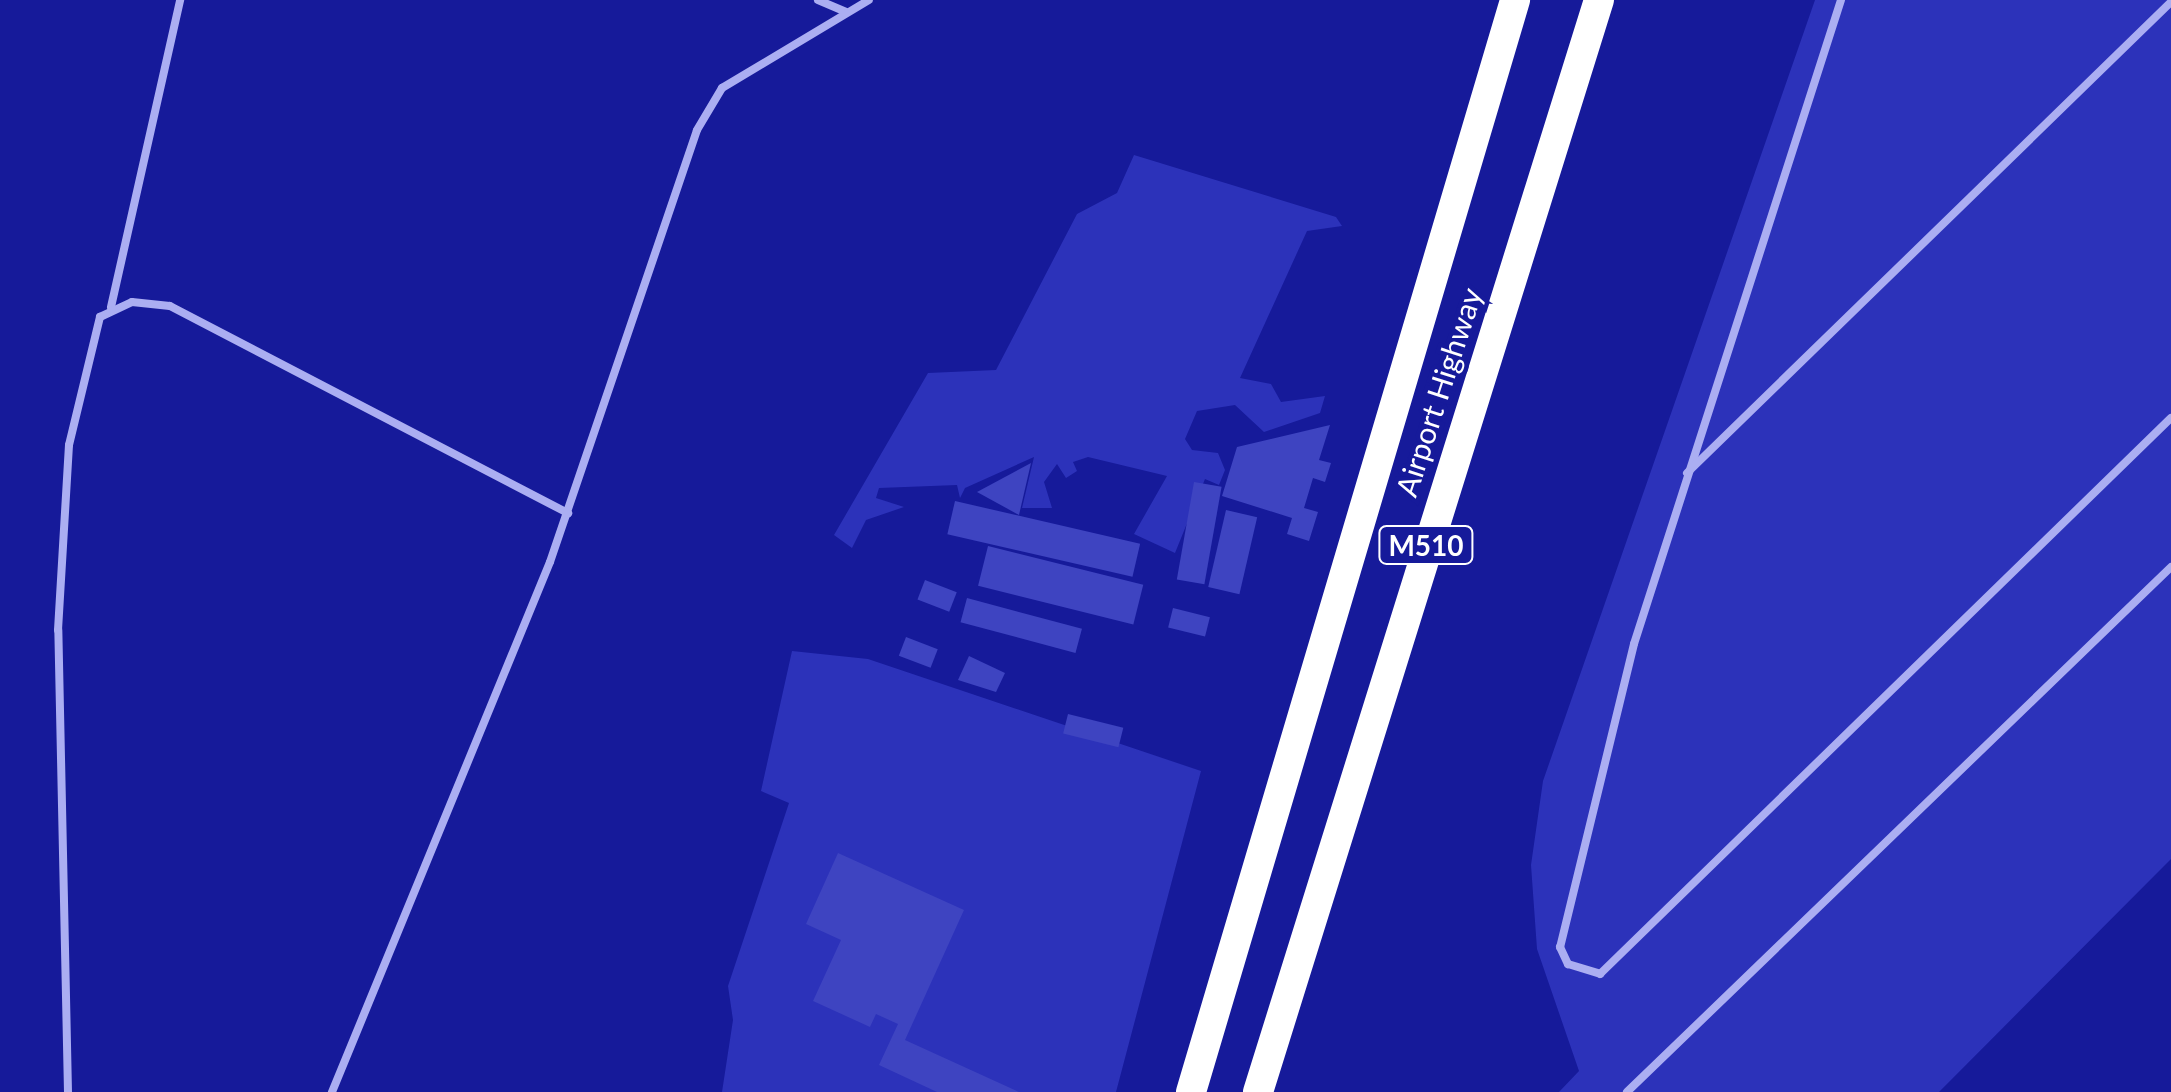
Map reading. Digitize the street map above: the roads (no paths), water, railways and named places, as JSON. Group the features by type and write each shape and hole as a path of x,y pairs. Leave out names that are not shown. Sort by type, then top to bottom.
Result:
{"highway":[{"name":"Airport Highway","path":"1190,1092 1515,0"},
{"name":"Airport Highway","path":"1258,1092 1599,0"}],"lane":[{"path":"68,1092 58,630 69,445 110,308 180,0"},
{"path":"818,0 846,12"},
{"path":"332,1092 568,513 697,130 722,88 869,0"},
{"path":"1841,0 1686,474 1610,730 1560,947 1568,964 1600,974 2171,418"},
{"path":"1686,474 2171,2"},
{"path":"110,308 170,306 568,513"},
{"path":"1628,1092 2171,568"}]}
